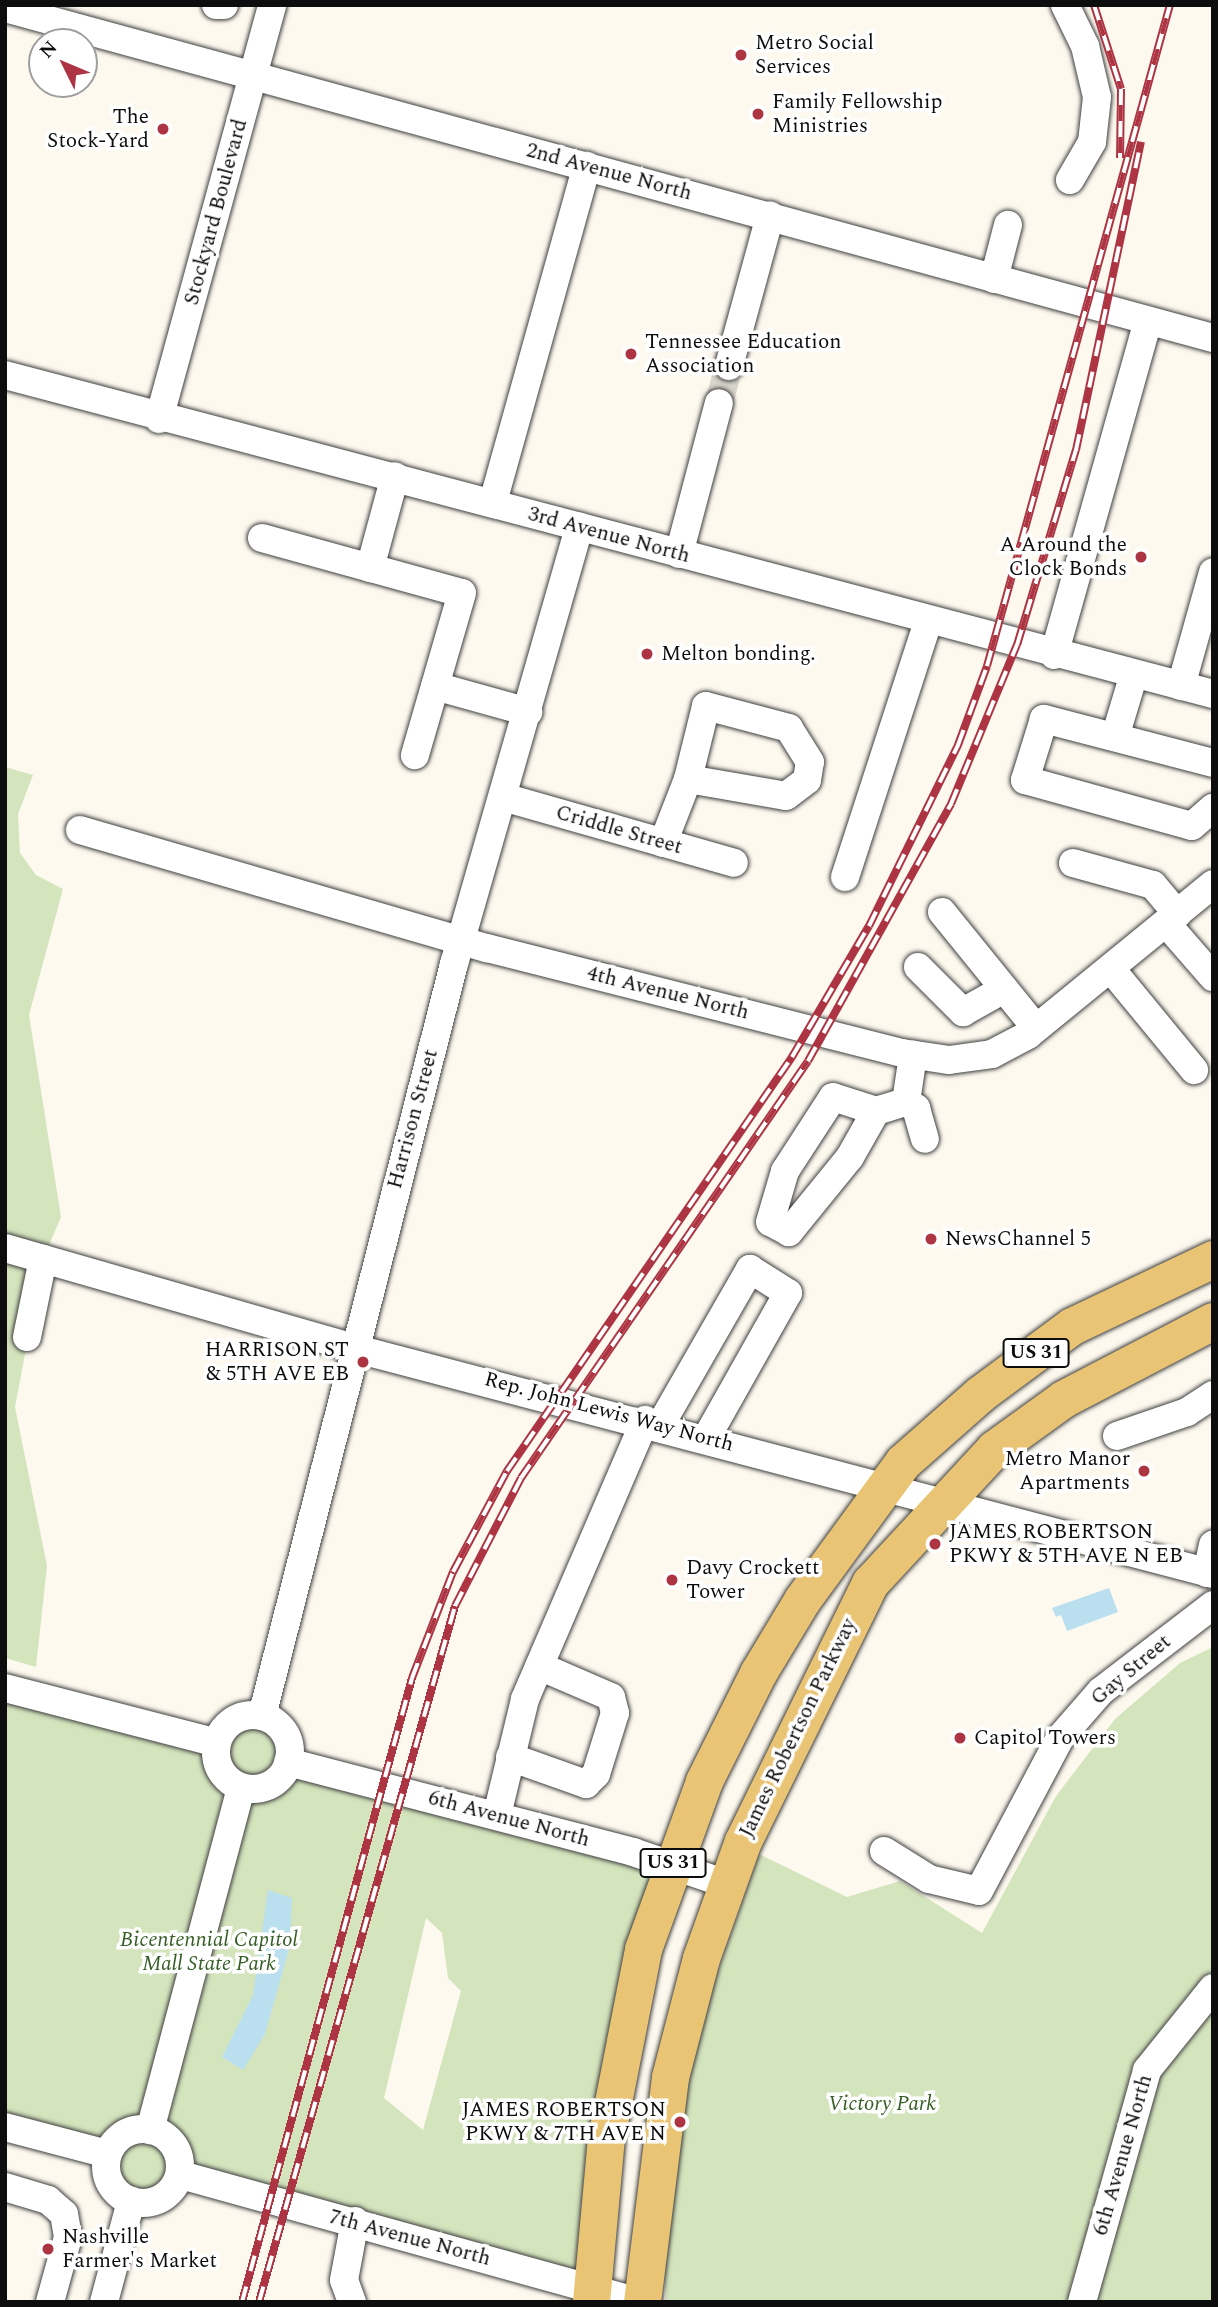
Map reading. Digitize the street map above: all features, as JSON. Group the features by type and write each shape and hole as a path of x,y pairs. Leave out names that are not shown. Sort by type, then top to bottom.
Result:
{"main road":[{"name":"US 31","path":"592,2295 621,2048 643,1949 709,1770 758,1673 885,1485 980,1394 1072,1326 1213,1259"},
{"name":"James Robertson Parkway","path":"641,2302 670,2077 727,1884 870,1583 941,1500 994,1449 1063,1399 1213,1321"}],"street":[{"path":"216,5 224,5"},
{"name":"Stockyard Boulevard","path":"159,419 272,5"},
{"path":"1065,5 1086,46 1097,97 1091,142 1070,180"},
{"name":"2nd Avenue North","path":"15,8 1213,338"},
{"path":"493,502 587,166"},
{"path":"729,366 770,216"},
{"path":"995,279 1007,225"},
{"path":"1054,655 1148,321"},
{"name":"3rd Avenue North","path":"5,375 159,419 396,476 928,622 1213,694"},
{"path":"679,554 719,402"},
{"path":"370,568 396,476"},
{"name":"Harrison Street","path":"262,1716 353,1348 461,939 579,527"},
{"path":"262,538 462,593 415,755"},
{"path":"1181,686 1213,572"},
{"path":"845,877 928,622"},
{"path":"1115,737 1133,674"},
{"path":"435,687 528,712"},
{"path":"1213,763 1044,719 1025,780 1192,826 1213,808"},
{"path":"663,843 688,779"},
{"name":"Criddle Street","path":"503,797 734,863"},
{"name":"4th Avenue North","path":"80,831 461,939 913,1055 949,1060 992,1054 1036,1028 1211,889"},
{"path":"1073,863 1153,885 1172,918 1213,977"},
{"path":"942,912 1036,1028"},
{"path":"918,967 962,1012 1004,989"},
{"path":"1111,969 1194,1070"},
{"path":"906,1102 913,1055"},
{"path":"876,1111 850,1157 789,1232 770,1222 785,1171 833,1097 876,1111 906,1102 916,1108 925,1139"},
{"name":"Rep. John Lewis Way North","path":"5,1248 353,1348 653,1422 1210,1573"},
{"path":"27,1337 43,1259"},
{"path":"497,1815 510,1757 539,1666 653,1422 750,1269 788,1293 707,1437"},
{"path":"1117,1436 1187,1412 1213,1395"},
{"path":"1210,1573 1213,1545"},
{"name":"Gay Street","path":"884,1851 929,1880 979,1891 1060,1738 1101,1691 1213,1605"},
{"path":"510,1757 586,1784 596,1774 615,1713 611,1698 539,1666"},
{"path":"17,1691 217,1743"},
{"path":"262,1716 284,1732 288,1762 267,1787 241,1789 220,1772 217,1743 232,1721 262,1716"},
{"name":"6th Avenue North","path":"288,1762 497,1815 673,1864 727,1884"},
{"path":"150,2130 241,1789"},
{"name":"6th Avenue North","path":"1082,2302 1147,2070 1213,1989"},
{"path":"5,2127 107,2154"},
{"path":"150,2130 175,2147 181,2175 160,2199 131,2201 111,2184 107,2154 123,2135 150,2130"},
{"name":"7th Avenue North","path":"181,2175 364,2223 592,2295 641,2302"},
{"path":"5,2187 48,2200 64,2214 68,2237 57,2300"},
{"path":"104,2302 131,2201"},
{"path":"354,2302 364,2223"}],"green space":[{"path":"5,767 33,775 18,814 20,853 36,875 63,889 29,1015 61,1217 43,1259 15,1407 47,1566 36,1667 5,1658"},
{"name":"Victory Park","path":"1213,1647 1213,2302 666,2302 662,2214 692,2046 759,1854 847,1897 900,1881 982,1933 1056,1796 1115,1719 1180,1663"},
{"name":"Bicentennial Capitol Mall State Park","path":"5,1688 221,1733 243,1716 272,1720 284,1732 289,1756 673,1864 592,2289 175,2186 143,2203 116,2191 106,2166 5,2127","holes":["426,1918 442,1933 448,1978 461,1991 423,2130 384,2098"]}],"water":[{"path":"1109,1588 1118,1612 1067,1631 1061,1615 1056,1617 1052,1608"},
{"path":"268,1890 292,1898 290,1946 265,2034 243,2070 222,2057 253,1995"}],"tunnel":[{"path":"719,403 729,366"}],"railway":[{"path":"1094,5 1121,89 1120,158"},
{"path":"242,2302 412,1678 453,1572 507,1471 792,1057 869,926 958,745 987,666 1170,5"},
{"path":"259,2302 455,1606 521,1478 808,1061 951,804 1017,645 1076,450 1141,142"}],"place":[{"name":"Metro Social Services","path":"741,55"},
{"name":"Family Fellowship Ministries","path":"758,114"},
{"name":"The Stock-Yard","path":"163,129"},
{"name":"Tennessee Education Association","path":"631,354"},
{"name":"A Around the Clock Bonds","path":"1141,557"},
{"name":"Melton bonding.","path":"647,654"},
{"name":"NewsChannel 5","path":"931,1239"},
{"name":"HARRISON ST & 5TH AVE EB","path":"363,1362"},
{"name":"Metro Manor Apartments","path":"1144,1471"},
{"name":"JAMES ROBERTSON PKWY & 5TH AVE N EB","path":"935,1544"},
{"name":"Davy Crockett Tower","path":"672,1580"},
{"name":"Capitol Towers","path":"960,1738"},
{"name":"JAMES ROBERTSON PKWY & 7TH AVE N","path":"680,2122"},
{"name":"Nashville Farmer's Market","path":"48,2249"}]}
